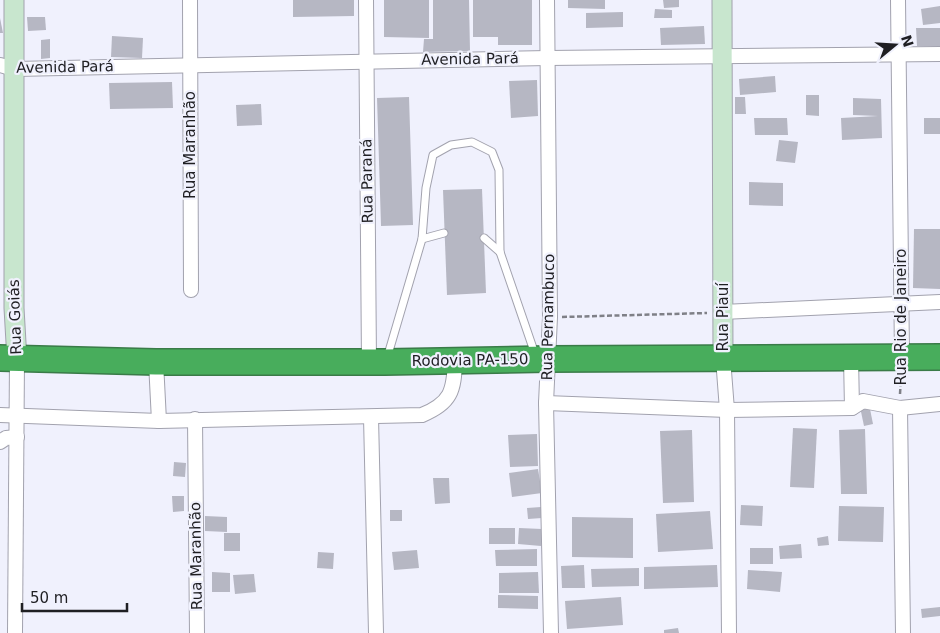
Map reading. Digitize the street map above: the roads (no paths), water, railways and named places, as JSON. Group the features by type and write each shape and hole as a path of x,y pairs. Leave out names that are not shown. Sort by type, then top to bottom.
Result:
{"highway":[{"name":"Rodovia PA-150","path":"8,359 156,362 377,362 542,359 940,357"}],"street":[{"name":"Rua Goiás","path":"14,0 7,67 7,307 8,359 17,417 16,633"},
{"name":"Rua Maranhão","path":"190,0 191,290"},
{"name":"Rua Paraná","path":"366,0 366,61 377,362"},
{"name":"Rua Pernambuco","path":"547,0 550,317 542,359 546,403 551,633"},
{"name":"Rua Piauí","path":"722,0 723,358 726,410 729,633"},
{"name":"Rua Rio de Janeiro","path":"898,0 902,358"},
{"name":"Avenida Pará","path":"7,67 940,54"},
{"path":"723,312 940,302"},
{"path":"851,358 852,408"},
{"path":"0,415 160,421 371,417 422,414 441,405 452,390 455,360"},
{"path":"156,362 160,421"},
{"path":"546,403 726,410 852,408 864,401 900,408 940,404"},
{"name":"Rua Rio de Janeiro","path":"900,408 903,633"},
{"path":"371,417 376,633"},
{"name":"Rua Maranhão","path":"195,419 197,633"},
{"path":"0,442 6,438 17,437"}],"lane":[{"path":"377,362 422,239 426,188 433,155 452,145 472,142 492,152 499,170 500,252 542,359"},
{"path":"422,239 444,233"},
{"path":"484,238 500,252"}]}
